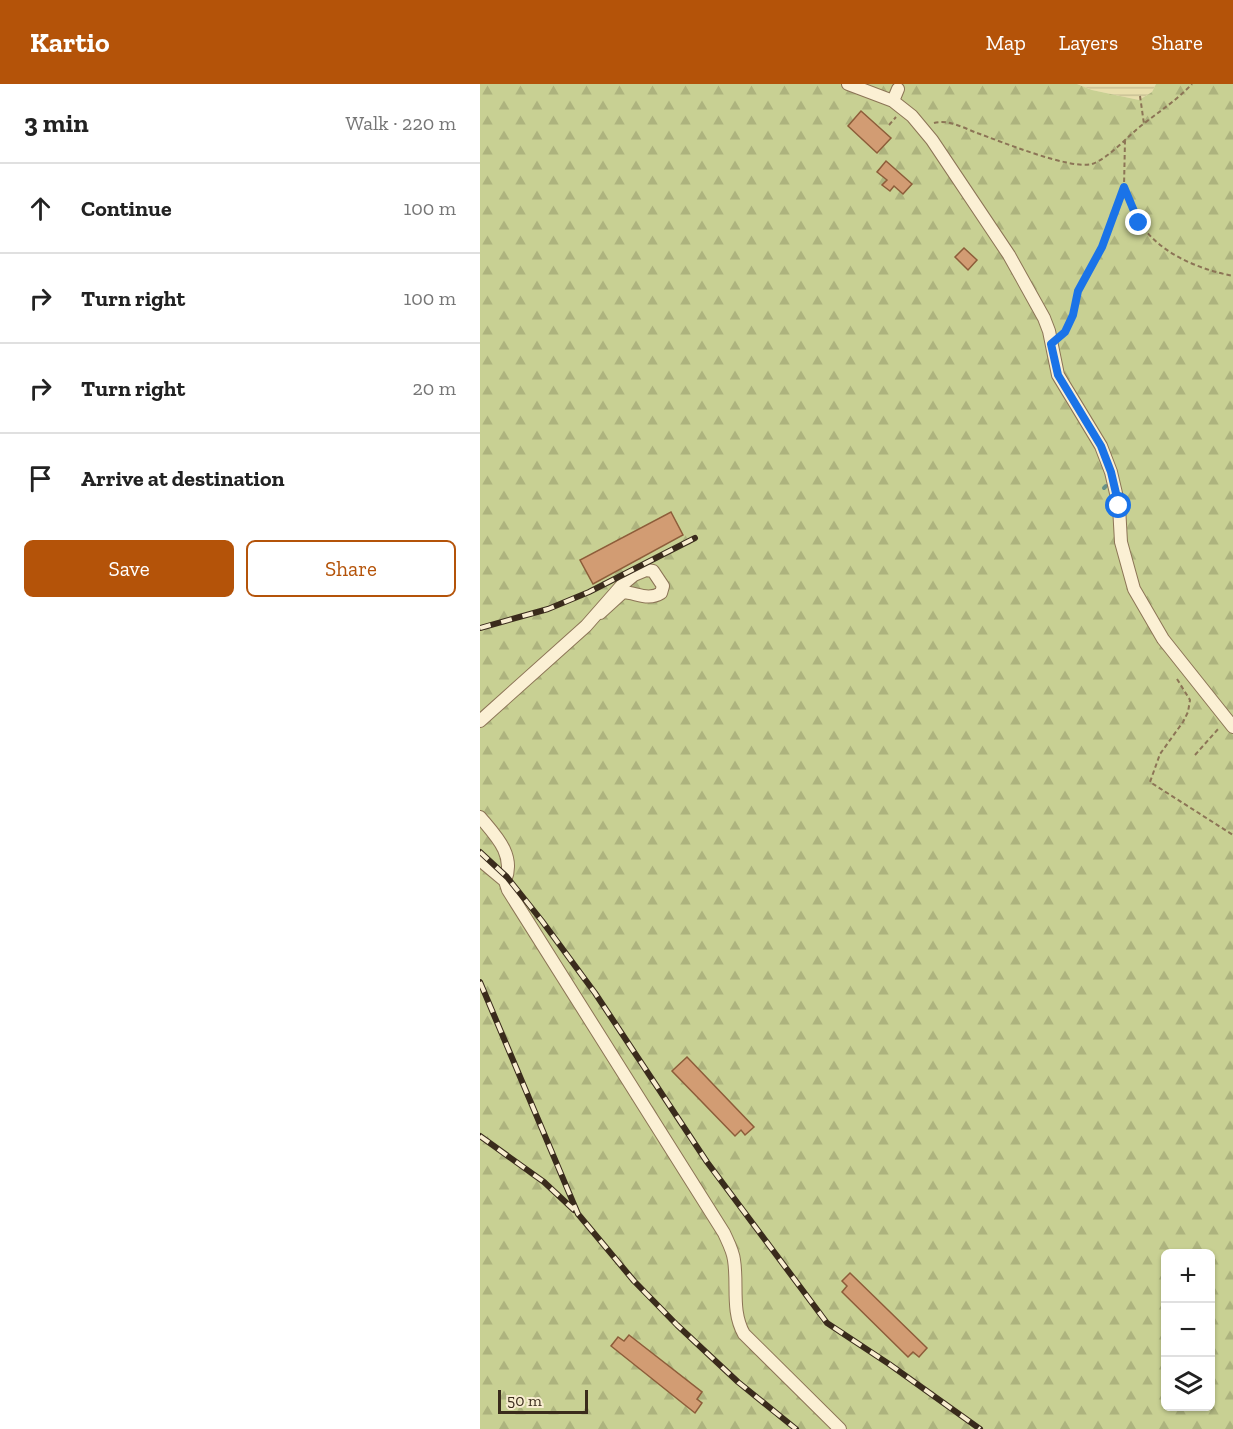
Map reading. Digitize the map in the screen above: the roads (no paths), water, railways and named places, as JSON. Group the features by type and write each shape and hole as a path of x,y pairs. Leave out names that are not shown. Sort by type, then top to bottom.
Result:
{"lane":[{"path":"848,84 893,101 912,116 922,127 1010,255 1035,298 1049,331 1058,375 1101,446 1111,472 1119,506 1121,542 1134,589 1163,639 1230,723"},
{"path":"893,101 898,89"},
{"path":"480,721 539,670 623,592 654,597 661,593 663,586 653,571 640,572 622,585 600,613"},
{"path":"480,817 496,837 507,857 508,872 505,881"},
{"path":"480,860 505,881 508,890 724,1233 734,1258 736,1309 738,1323 744,1334 840,1429"}],"railway":[{"path":"480,628 548,609 589,592 695,538"},
{"path":"480,852 507,877 542,921 595,993 707,1162 827,1323 980,1429"},
{"path":"480,982 578,1214 634,1281 677,1325 738,1382 796,1429"},
{"path":"480,1136 544,1182 574,1210"}]}
